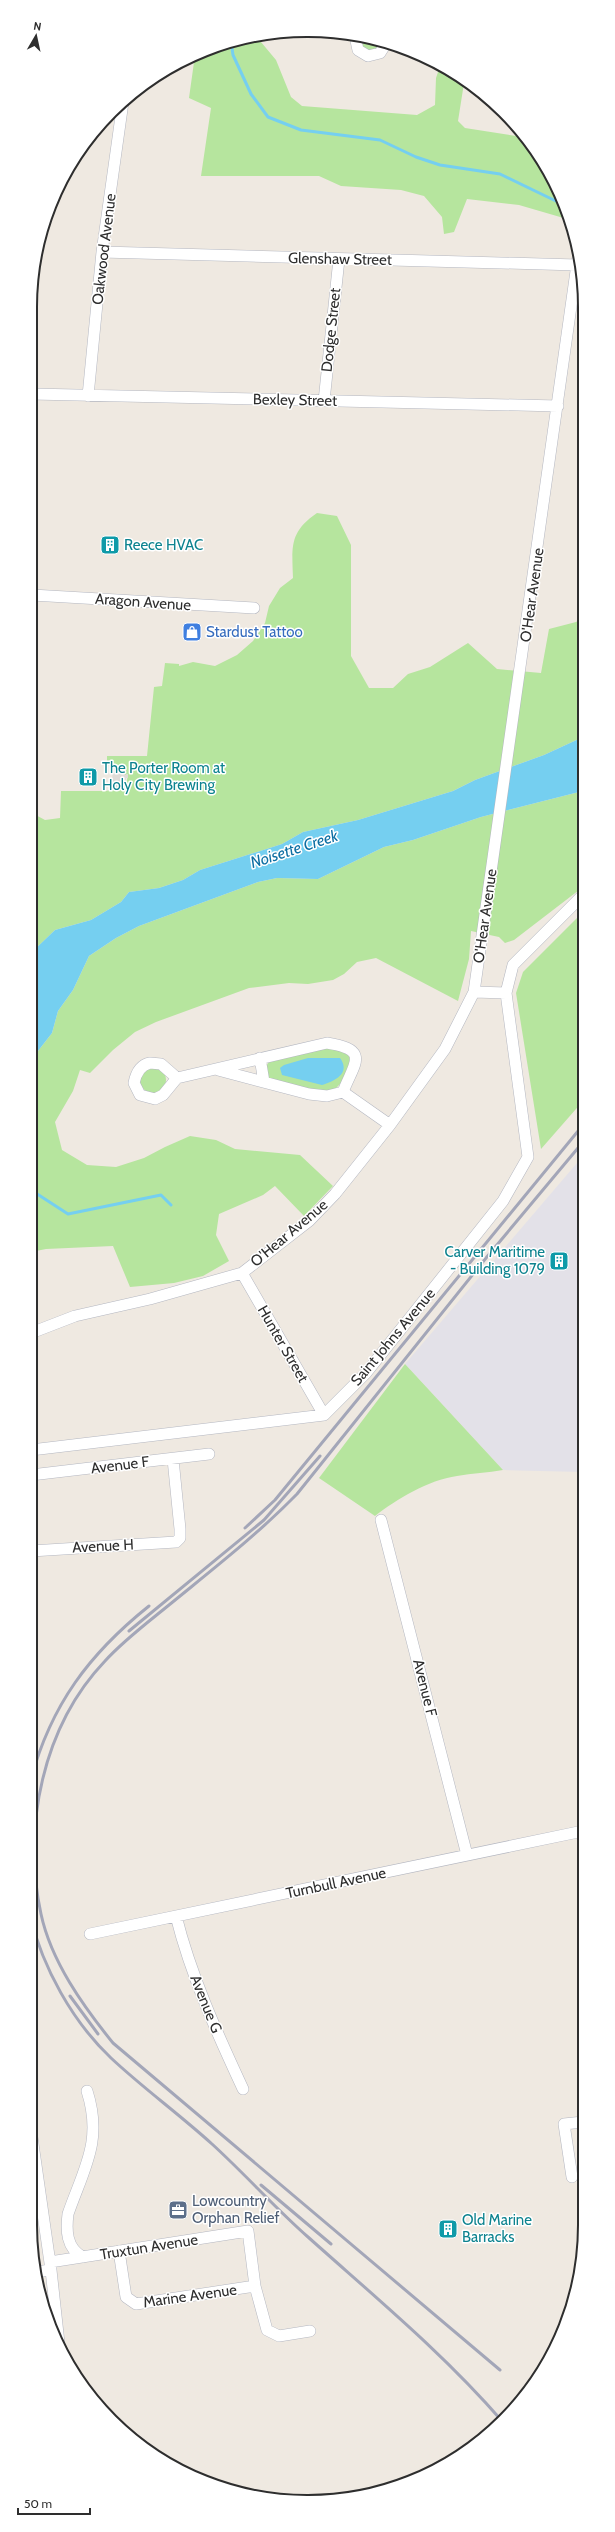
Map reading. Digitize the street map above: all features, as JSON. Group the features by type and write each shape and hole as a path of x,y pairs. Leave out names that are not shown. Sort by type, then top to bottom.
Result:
{"street":[{"path":"356,41 358,50 368,56 380,53 383,48"},
{"name":"Oakwood Avenue","path":"88,396 102,252 122,111"},
{"name":"Glenshaw Street","path":"102,252 339,259 574,261"},
{"name":"Dodge Street","path":"324,401 339,259"},
{"name":"O'Hear Avenue","path":"37,1331 75,1316 150,1299 242,1273 308,1221 335,1194 390,1125 445,1049 474,992 576,274"},
{"name":"Bexley Street","path":"37,394 558,406"},
{"name":"Aragon Avenue","path":"37,595 254,608"},
{"path":"474,992 506,993 513,965 578,900"},
{"name":"Saint Johns Avenue","path":"324,1415 366,1373 503,1201 528,1157 506,993"},
{"path":"177,1078 218,1070 260,1058 327,1043 346,1046 355,1054 356,1062 343,1092"},
{"path":"260,1058 264,1082"},
{"path":"218,1070 309,1094 327,1096 343,1092 390,1125"},
{"name":"Hunter Street","path":"242,1273 324,1415"},
{"path":"37,1449 324,1415"},
{"name":"Avenue F","path":"37,1475 209,1454"},
{"name":"Avenue H","path":"37,1551 176,1542 180,1538 180,1529 173,1459"},
{"name":"Avenue F","path":"381,1520 467,1855"},
{"name":"Turnbull Avenue","path":"90,1934 578,1832"},
{"name":"Avenue G","path":"176,1916 184,1949 206,2006 243,2089"},
{"path":"82,2257 69,2244 67,2226 68,2214 93,2143 94,2124 87,2091"},
{"path":"572,2177 564,2124 578,2123"},
{"path":"37,2171 51,2266 57,2326"},
{"name":"Truxtun Avenue","path":"41,2270 82,2257 248,2231 255,2286"},
{"name":"Marine Avenue","path":"118,2251 126,2297 136,2304 255,2286"},
{"path":"255,2286 267,2330 279,2336 310,2331"}],"shaded area":[{"path":"125,766 125,775 128,774 128,778 126,778 126,786 113,787 112,767"},
{"path":"578,1162 578,1472 503,1470 405,1364"}],"green space":[{"path":"260,41 276,60 291,97 302,106 417,115 435,105 436,78 438,71 463,87 458,121 465,128 517,136 542,172 563,218 519,205 467,199 454,232 444,234 442,217 424,196 401,190 341,186 319,176 201,176 211,108 189,98 194,62 221,51"},
{"path":"360,42 381,47 380,49 364,51"},
{"path":"317,513 337,516 351,545 351,656 369,688 393,688 408,674 430,667 468,643 497,669 541,673 549,629 578,621 578,739 544,755 475,780 453,791 358,820 303,832 282,844 200,870 183,880 159,888 129,892 121,902 91,920 55,930 37,947 37,816 45,820 60,818 61,791 107,791 113,787 126,786 128,774 125,775 125,766 107,765 107,756 147,756 154,687 162,686 165,663 179,664 179,666 193,662 215,666 237,655 253,641 265,623 269,606 280,588 293,578 292,557 294,541 301,527"},
{"path":"578,792 578,891 514,940 505,943 499,937 471,931 469,959 458,1001 376,958 357,962 344,974 333,980 308,984 289,983 249,988 156,1022 135,1032 113,1050 90,1073 80,1070 73,1091 55,1122 62,1150 87,1165 116,1167 144,1158 190,1136 216,1140 235,1149 300,1155 333,1186 304,1216 275,1186 263,1195 219,1214 216,1235 229,1261 203,1276 174,1283 130,1287 113,1246 46,1249 37,1251 37,1052 52,1033 58,1011 73,990 89,956 116,938 139,926 258,882 277,878 318,879 384,847 413,840 481,817"},
{"path":"578,917 578,1107 541,1149 516,993 523,972"},
{"path":"329,1047 348,1053 352,1068 333,1091 324,1092 269,1079 266,1067 270,1059"},
{"path":"153,1067 162,1071 166,1080 162,1089 153,1093 144,1089 140,1080 144,1071"},
{"path":"405,1364 503,1470 446,1478 413,1491 375,1516 319,1478"}],"water":[{"name":"Noisette Creek","path":"578,739 578,792 481,817 413,840 384,847 318,879 277,878 258,882 139,926 116,938 89,956 73,990 58,1011 52,1033 37,1052 37,947 55,930 91,920 121,902 129,892 159,888 183,880 200,870 282,844 303,832 358,820 453,791 475,780 544,755"},
{"path":"308,1058 340,1058 343,1063 343,1072 336,1079 322,1085 282,1075 280,1068 284,1065"}],"waterway":[{"path":"232,48 233,55 251,94 268,117 301,130 380,140 416,157 440,165 500,174 556,201"},
{"path":"37,1194 68,1214 161,1195 171,1205"}],"railway":[{"path":"245,1528 275,1500 578,1131"},
{"path":"37,1813 43,1779 52,1747 66,1716 84,1687 105,1661 136,1632 251,1538 297,1494 486,1258 578,1148"},
{"path":"129,1631 264,1520 320,1456"},
{"path":"37,1759 49,1728 61,1704 75,1683 108,1643 149,1606"},
{"path":"37,1888 41,1914 46,1932 60,1966 90,2014 113,2043 500,2370"},
{"path":"37,1939 51,1974 72,2011 84,2028 111,2058 212,2144 296,2226 408,2326 456,2372 498,2417"},
{"path":"70,1996 98,2034"},
{"path":"261,2185 331,2244"}],"place":[{"name":"Reece HVAC","path":"110,545"},
{"name":"Stardust Tattoo","path":"192,632"},
{"name":"The Porter Room at Holy City Brewing","path":"88,777"},
{"name":"Carver Maritime - Building 1079","path":"559,1261"},
{"name":"Lowcountry Orphan Relief","path":"178,2210"},
{"name":"Old Marine Barracks","path":"448,2229"}]}
